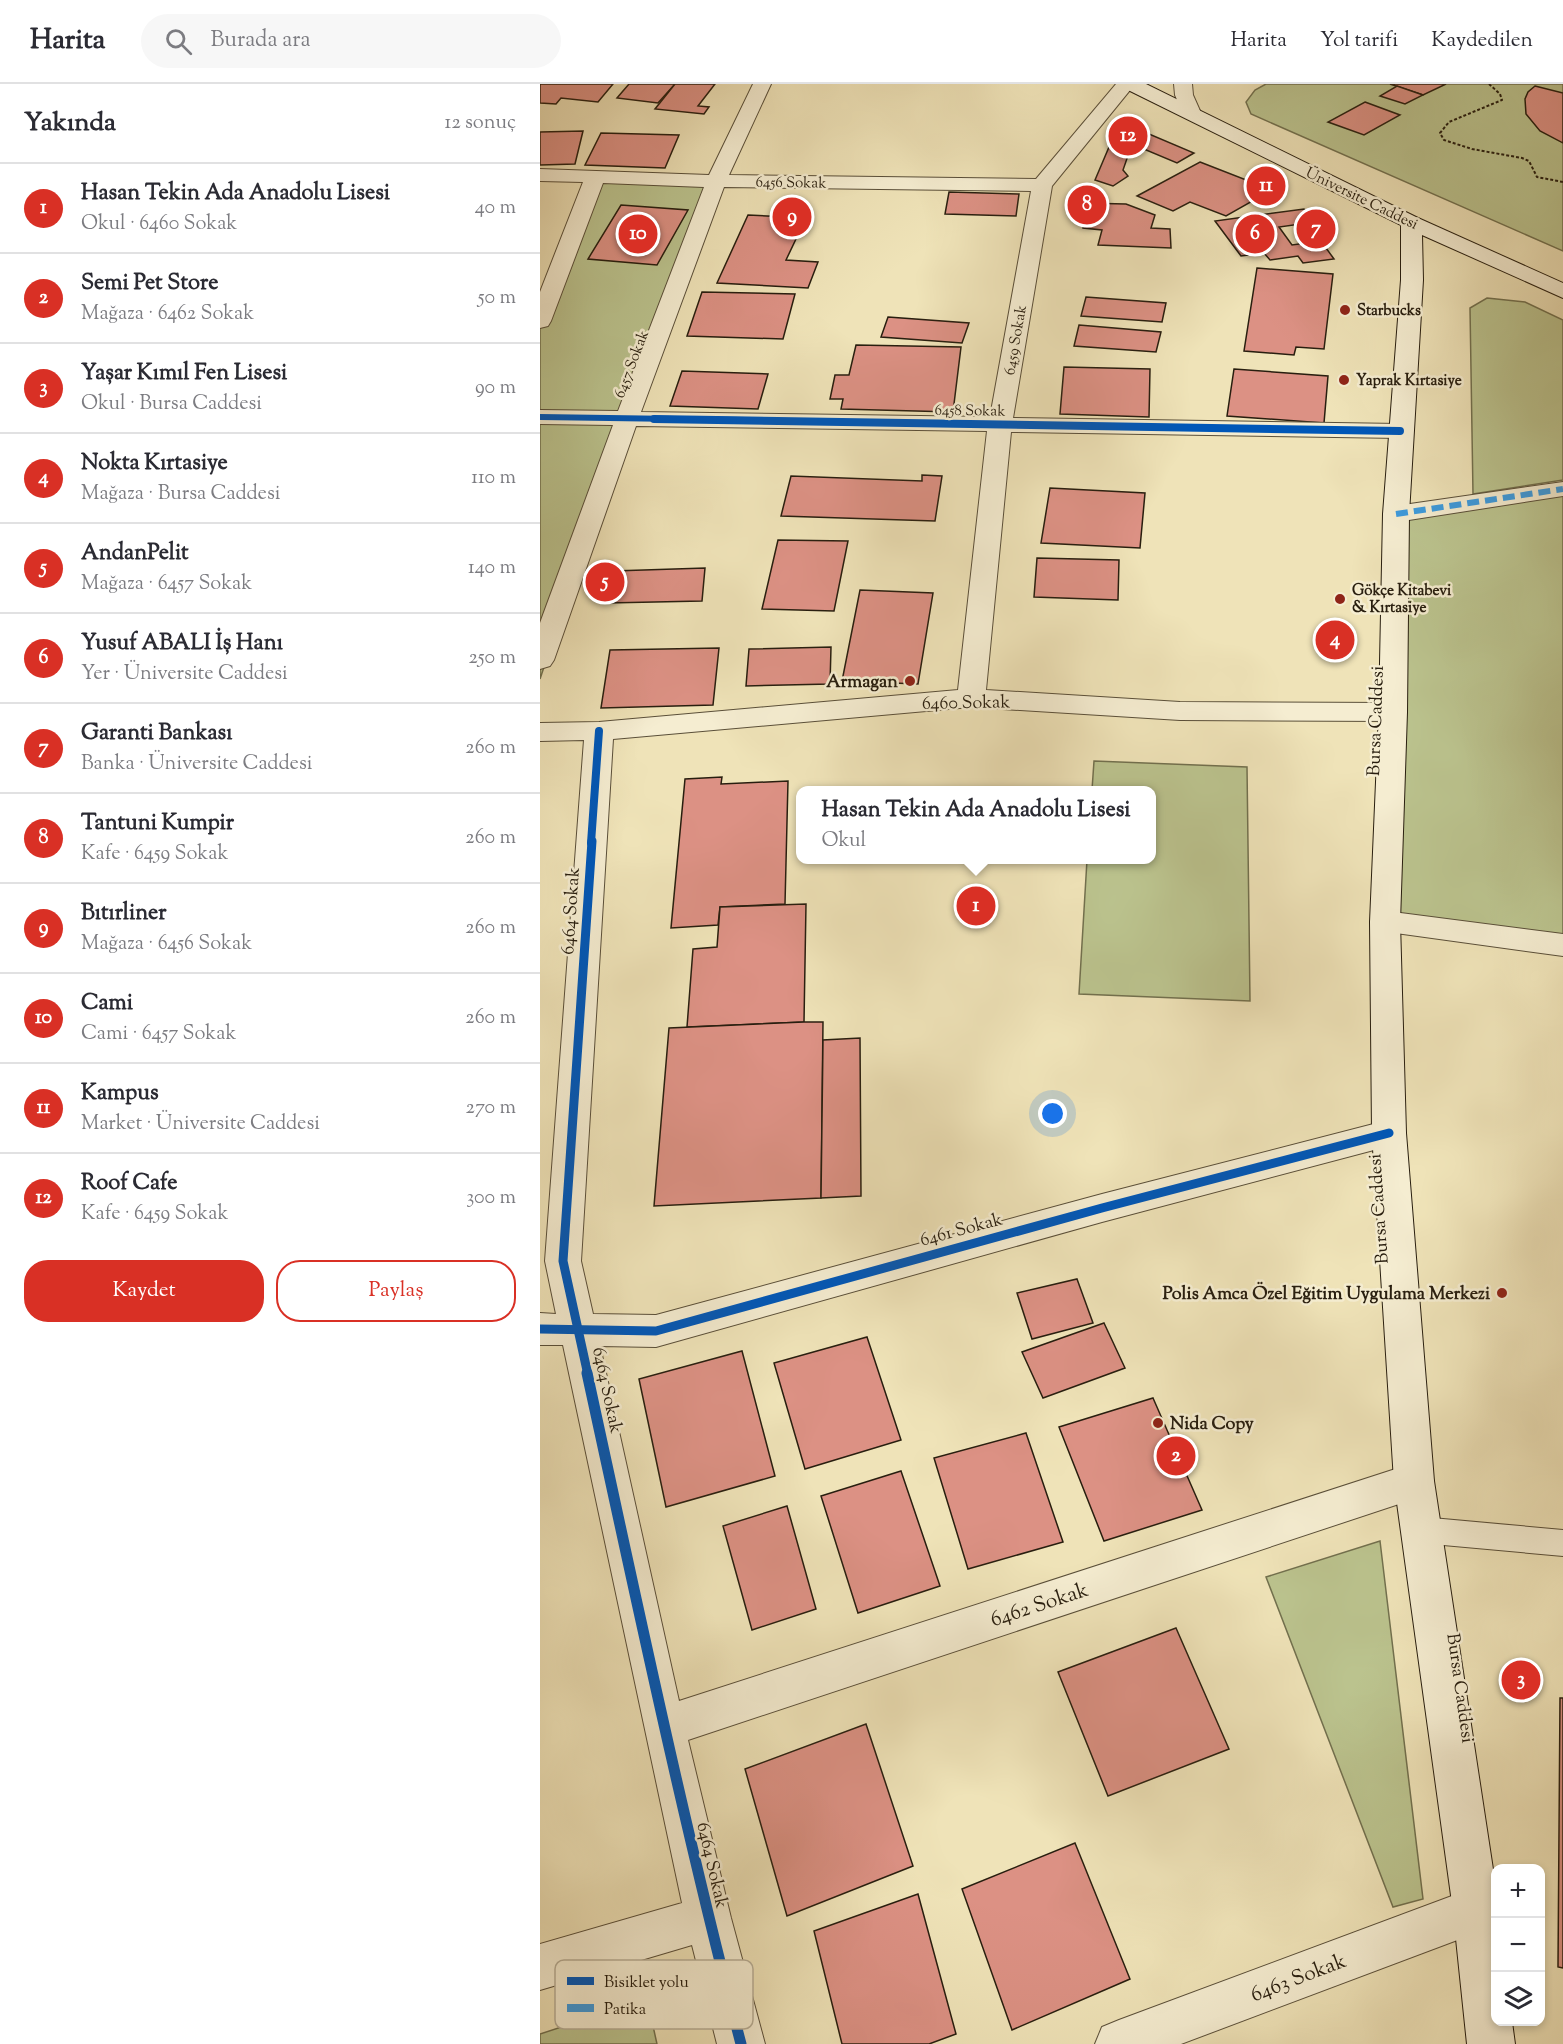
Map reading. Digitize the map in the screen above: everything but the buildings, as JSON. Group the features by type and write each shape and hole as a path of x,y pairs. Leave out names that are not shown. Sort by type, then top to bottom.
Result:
{"street":[{"name":"6457 Sokak","path":"540,660 627,418 716,181 762,84"},
{"name":"6459 Sokak","path":"971,698 1000,425 1042,185 1126,84"},
{"name":"Üniversite Caddesi","path":"1131,84 1411,222 1563,291"},
{"path":"1183,84 1184,95 1191,113"},
{"name":"6456 Sokak","path":"540,176 716,181 1042,185"},
{"path":"540,321 596,177"},
{"name":"Bursa Caddesi","path":"1411,222 1412,280 1396,514 1393,712 1385,922 1389,1133 1414,1481 1476,1910 1491,2044"},
{"name":"6458 Sokak","path":"540,417 1400,431"},
{"path":"1396,514 1563,489"},
{"name":"6460 Sokak","path":"540,732 599,731 971,698 1180,711 1393,712"},
{"name":"6464 Sokak","path":"599,731 563,1261 664,1727 719,1960"},
{"path":"1385,922 1563,945"},
{"name":"6461 Sokak","path":"540,1329 656,1331 1102,1208 1389,1133"},
{"name":"6462 Sokak","path":"664,1727 1414,1481"},
{"name":"6463 Sokak","path":"1119,2044 1476,1910"},
{"path":"564,1960 708,1918"},
{"path":"540,1967 555,1963"},
{"name":"6464 Sokak","path":"737,2029 741,2044"}],"lane":[{"path":"1421,1530 1563,1543"}],"path":[{"path":"1490,84 1500,94 1502,100 1449,122 1440,134 1444,140 1472,149 1522,158 1529,161 1537,177 1563,182"}],"green space":[{"path":"1266,84 1563,84 1563,251 1251,114 1246,102 1255,90"},
{"path":"595,177 716,181 627,418 540,679 540,321"},
{"path":"1487,298 1525,302 1563,320 1563,480 1473,494 1470,308"},
{"path":"1563,493 1563,946 1385,922 1396,514"},
{"path":"1094,761 1247,767 1250,1001 1079,994 1087,864 1156,864 1156,786 1092,786"},
{"path":"1380,1541 1423,1899 1393,1907 1266,1577"},
{"path":"555,2029 654,2029 657,2044 540,2044 540,2034"}],"marked path":[{"path":"1396,514 1563,489"}],"cycle path":[{"path":"540,417 1400,431"},
{"path":"599,731 563,1261 664,1727 719,1960"},
{"path":"540,1329 656,1331 1102,1208 1389,1133"},
{"path":"737,2029 741,2044"}],"place":[{"name":"Roof Cafe","path":"1128,136"},
{"name":"Kampus","path":"1266,186"},
{"name":"Tantuni Kumpir","path":"1087,205"},
{"name":"Bıtırliner","path":"792,217"},
{"name":"Garanti Bankası","path":"1316,229"},
{"name":"Cami","path":"638,234"},
{"name":"Yusuf ABALI İş Hanı","path":"1255,234"},
{"name":"Starbucks","path":"1345,310"},
{"name":"Yaprak Kırtasiye","path":"1344,380"},
{"name":"AndanPelit","path":"605,582"},
{"name":"Gökçe Kitabevi & Kırtasiye","path":"1340,599"},
{"name":"Nokta Kırtasiye","path":"1335,640"},
{"name":"Armagan","path":"910,681"},
{"name":"Hasan Tekin Ada Anadolu Lisesi","path":"976,906"},
{"name":"Polis Amca Özel Eğitim Uygulama Merkezi","path":"1502,1293"},
{"name":"Nida Copy","path":"1158,1423"},
{"name":"Semi Pet Store","path":"1176,1456"},
{"name":"Yaşar Kımıl Fen Lisesi","path":"1521,1680"}]}
